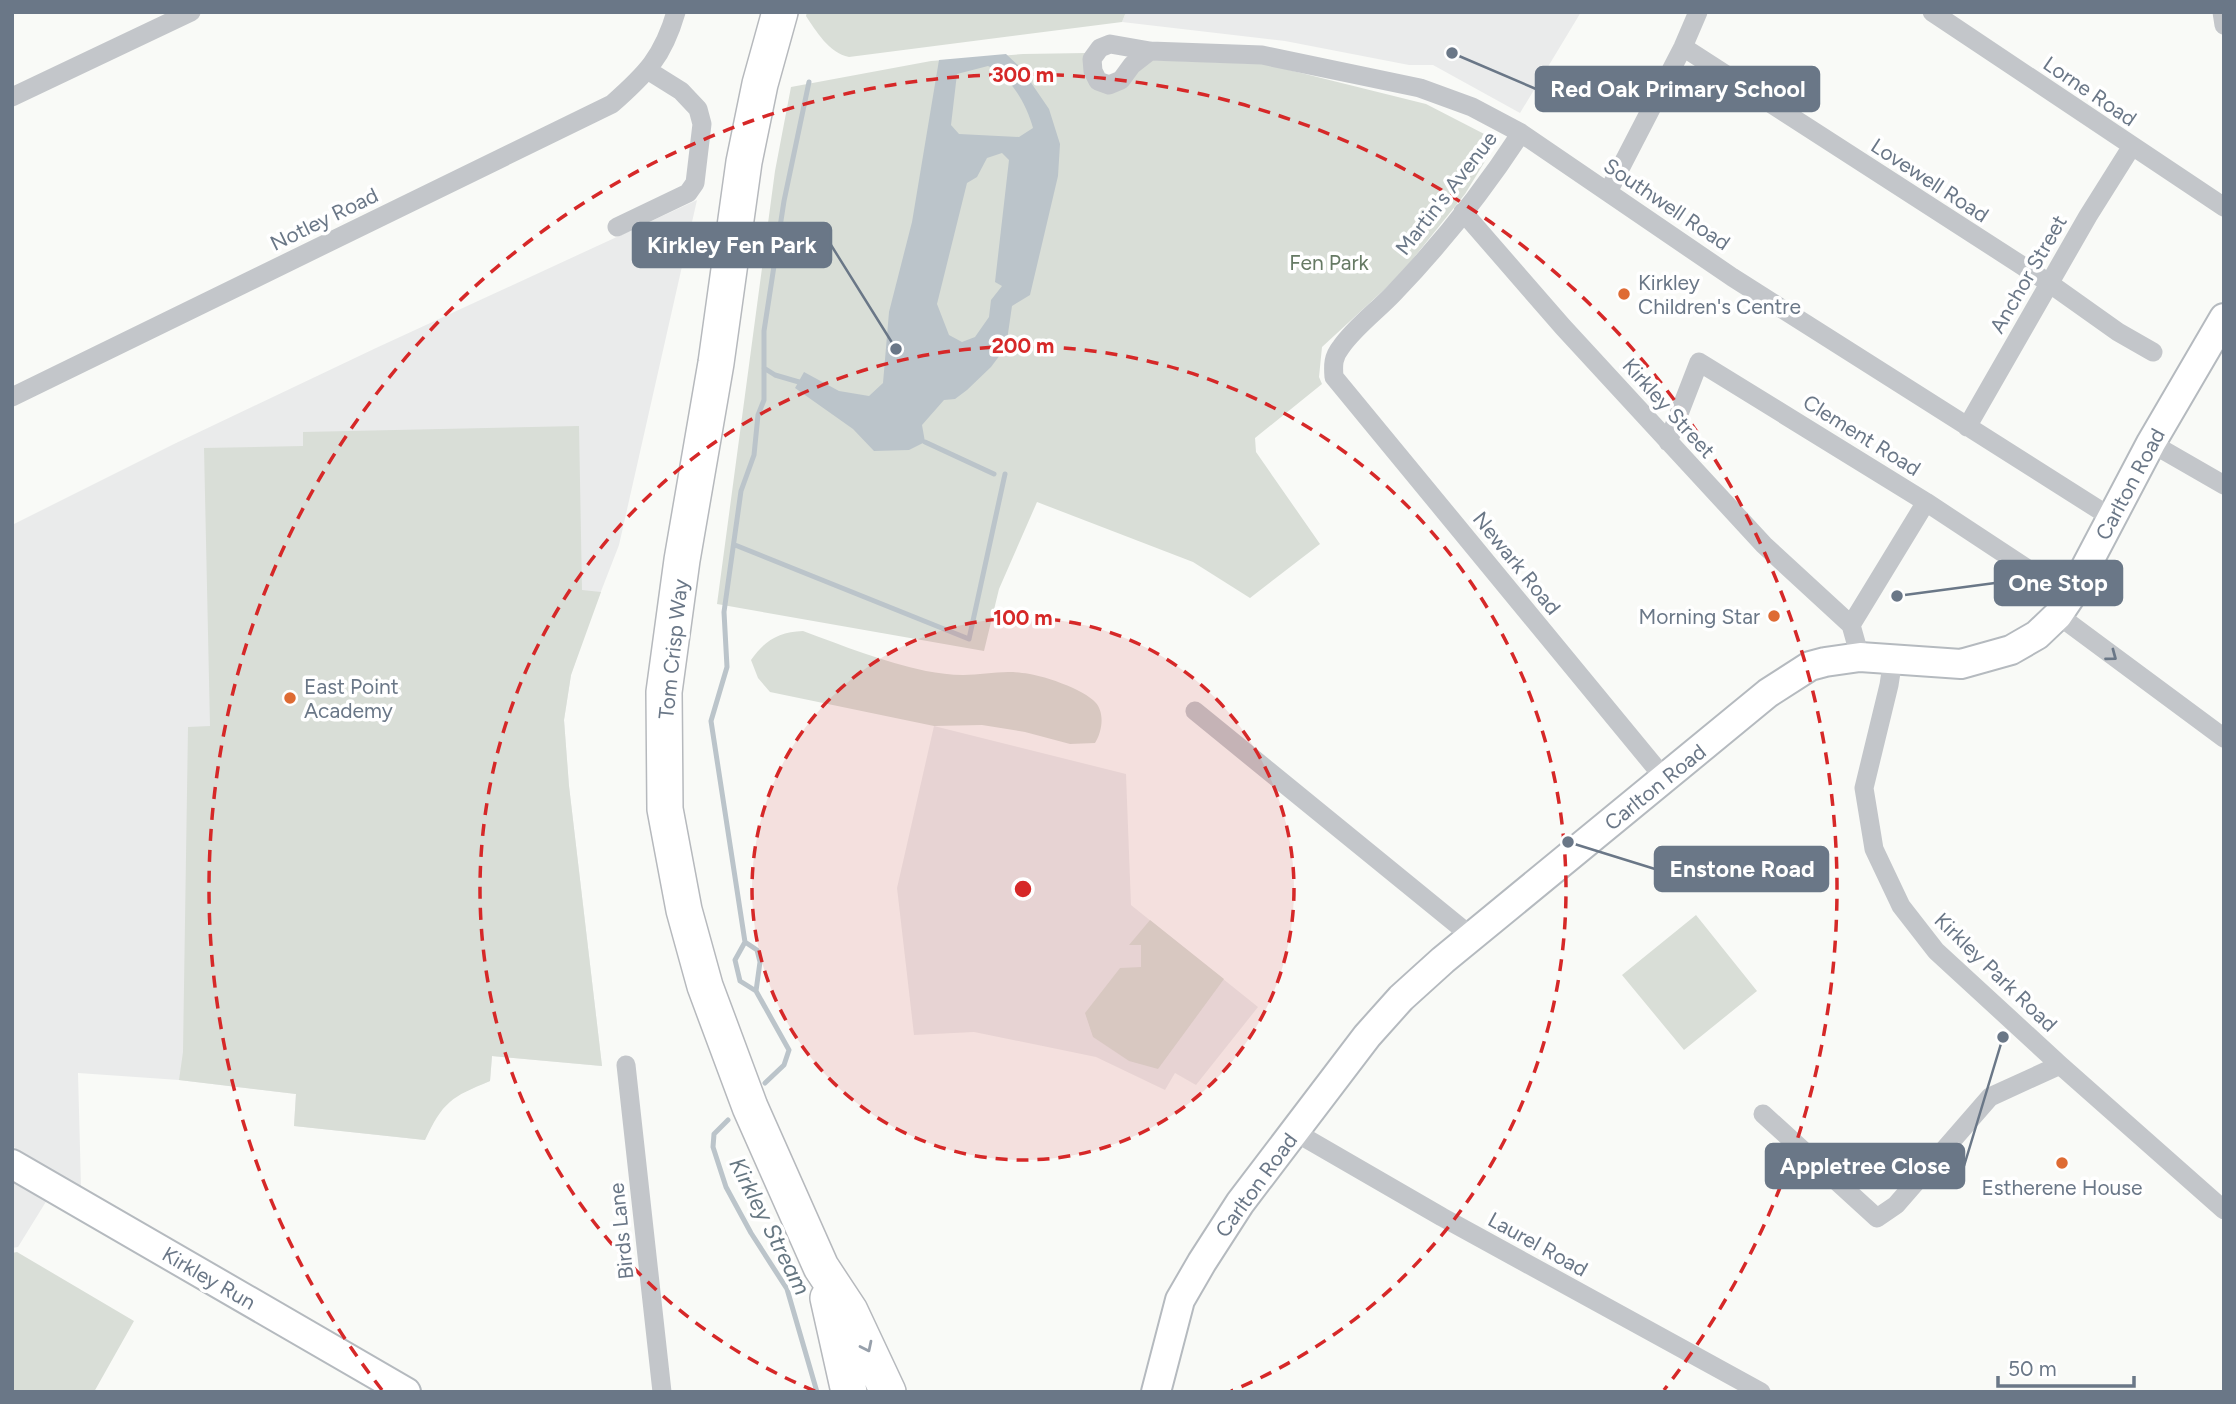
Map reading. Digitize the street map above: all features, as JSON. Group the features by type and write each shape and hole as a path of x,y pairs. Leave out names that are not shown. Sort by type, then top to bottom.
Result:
{"highway":[{"name":"Tom Crisp Way","path":"779,12 744,162 716,363 682,560 664,692 665,809 684,910 705,986 750,1107 821,1267 850,1311 888,1392"},
{"name":"Tom Crisp Way","path":"821,1267 849,1392"}],"street":[{"path":"12,97 191,12"},
{"name":"Notley Road","path":"12,397 612,104 649,71 669,36 676,12"},
{"path":"1608,192 1683,47 1698,12"},
{"name":"Lorne Road","path":"1932,12 2224,207"},
{"path":"2221,12 2224,26"},
{"name":"Lovewell Road","path":"1683,47 2049,283 2118,332 2153,352"},
{"name":"Southwell Road","path":"1150,51 1262,55 1407,85 1472,107 1521,133 1732,277 2112,518"},
{"path":"617,227 688,193 695,183 702,124 698,109 681,91 649,71"},
{"name":"Martin's Avenue","path":"1334,377 1335,355 1343,344 1394,293 1463,212 1487,183 1521,133"},
{"name":"Anchor Street","path":"1967,427 2088,216 2132,146"},
{"name":"Kirkley Street","path":"1463,212 1668,442 1764,545 1851,625"},
{"name":"Carlton Road","path":"1156,1392 1180,1300 1240,1203 1367,1036 1401,998 1471,936 1768,693 1810,666 1860,657 1961,664 2011,650 2037,635 2064,606 2151,443 2224,318"},
{"name":"Clement Road","path":"1668,442 1699,362 1926,502 2064,606 2224,738"},
{"name":"Newark Road","path":"1334,377 1665,779"},
{"path":"2151,443 2224,485"},
{"path":"1860,657 1851,625 1926,502"},
{"name":"Kirkley Park Road","path":"1893,659 1864,788 1874,849 1901,906 1936,951 2224,1210"},
{"path":"1195,711 1471,936"},
{"name":"Birds Lane","path":"626,1065 662,1392"},
{"path":"1763,1114 1877,1218 1896,1205 1990,1097 2060,1065"},
{"name":"Laurel Road","path":"1295,1132 1442,1217 1761,1392"},
{"name":"Kirkley Run","path":"12,1164 406,1392"}],"shaded area":[{"path":"1126,12 1581,12 1520,113 1433,65 1409,65 1285,41 1122,22"},
{"path":"1006,54 1021,68 1049,109 1060,144 1058,176 1030,295 1012,306 1006,347 991,367 967,390 955,399 944,400 922,425 925,442 909,450 874,451 853,429 795,388 804,372 839,391 869,396 883,383 889,312 912,222 939,60","holes":["988,66 1003,76 1027,110 1033,128 1019,137 959,134 951,125 957,74","1002,153 1009,160 995,282 1002,286 991,300 989,317 975,337 962,342 949,335 937,304 967,183 977,177 987,158"]},
{"name":"East Point Academy","path":"697,200 619,545 571,675 564,720 569,786 602,1066 492,1056 490,1081 457,1095 438,1113 425,1140 294,1126 296,1094 179,1080 78,1073 81,1187 12,1146 12,525 376,348"},
{"path":"934,726 1126,774 1131,905 1258,1007 1196,1085 1175,1073 1165,1090 1096,1057 974,1032 914,1035 897,888"},
{"path":"12,1179 47,1200 18,1247 12,1248"}],"green space":[{"path":"807,12 1126,12 1122,22 849,57 835,51 824,41 806,16"},
{"name":"Fen Park","path":"1086,53 1092,86 1149,60 1265,64 1426,104 1490,137 1490,153 1465,194 1400,275 1322,347 1319,377 1322,384 1255,438 1256,452 1320,544 1250,598 1193,562 1037,502 999,589 984,651 717,604 775,171 791,87 931,61 1023,54"},
{"path":"579,426 582,590 601,592 571,675 564,720 569,786 602,1066 492,1056 490,1081 450,1102 437,1117 425,1140 294,1126 296,1094 179,1080 183,1052 188,727 210,726 204,448 303,446 303,432"},
{"path":"803,631 879,658 926,671 963,675 1015,672 1050,679 1082,693 1096,703 1101,718 1099,734 1095,743 1070,744 1025,732 982,725 934,726 770,692 758,678 751,660 773,638"},
{"path":"1696,915 1757,991 1684,1050 1622,975"},
{"path":"1150,920 1224,979 1158,1069 1129,1061 1093,1037 1085,1013 1120,968 1141,967 1141,945 1129,945"},
{"path":"17,1252 134,1321 94,1392 12,1392 12,1253"}],"waterway":[{"path":"765,1083 784,1065 789,1050 756,991 760,962 757,950 745,942 711,721 727,667 724,612 741,491 754,455 758,415 764,400 764,331 784,201 809,82"},
{"path":"764,368 775,375 799,382"},
{"path":"925,442 994,474"},
{"path":"735,545 969,639 1005,474"},
{"path":"745,942 735,960 740,981 756,991"},
{"name":"Kirkley Stream","path":"728,1120 714,1134 713,1147 726,1187 751,1233 787,1289 817,1392"}],"place":[{"name":"Red Oak Primary School","path":"1452,53"},
{"name":"Kirkley Children's Centre","path":"1624,294"},
{"name":"Kirkley Fen Park","path":"896,349"},
{"name":"One Stop","path":"1897,596"},
{"name":"Morning Star","path":"1774,616"},
{"name":"East Point Academy","path":"290,698"},
{"name":"Enstone Road","path":"1568,842"},
{"name":"Appletree Close","path":"2003,1037"},
{"name":"Estherene House","path":"2062,1163"}]}
